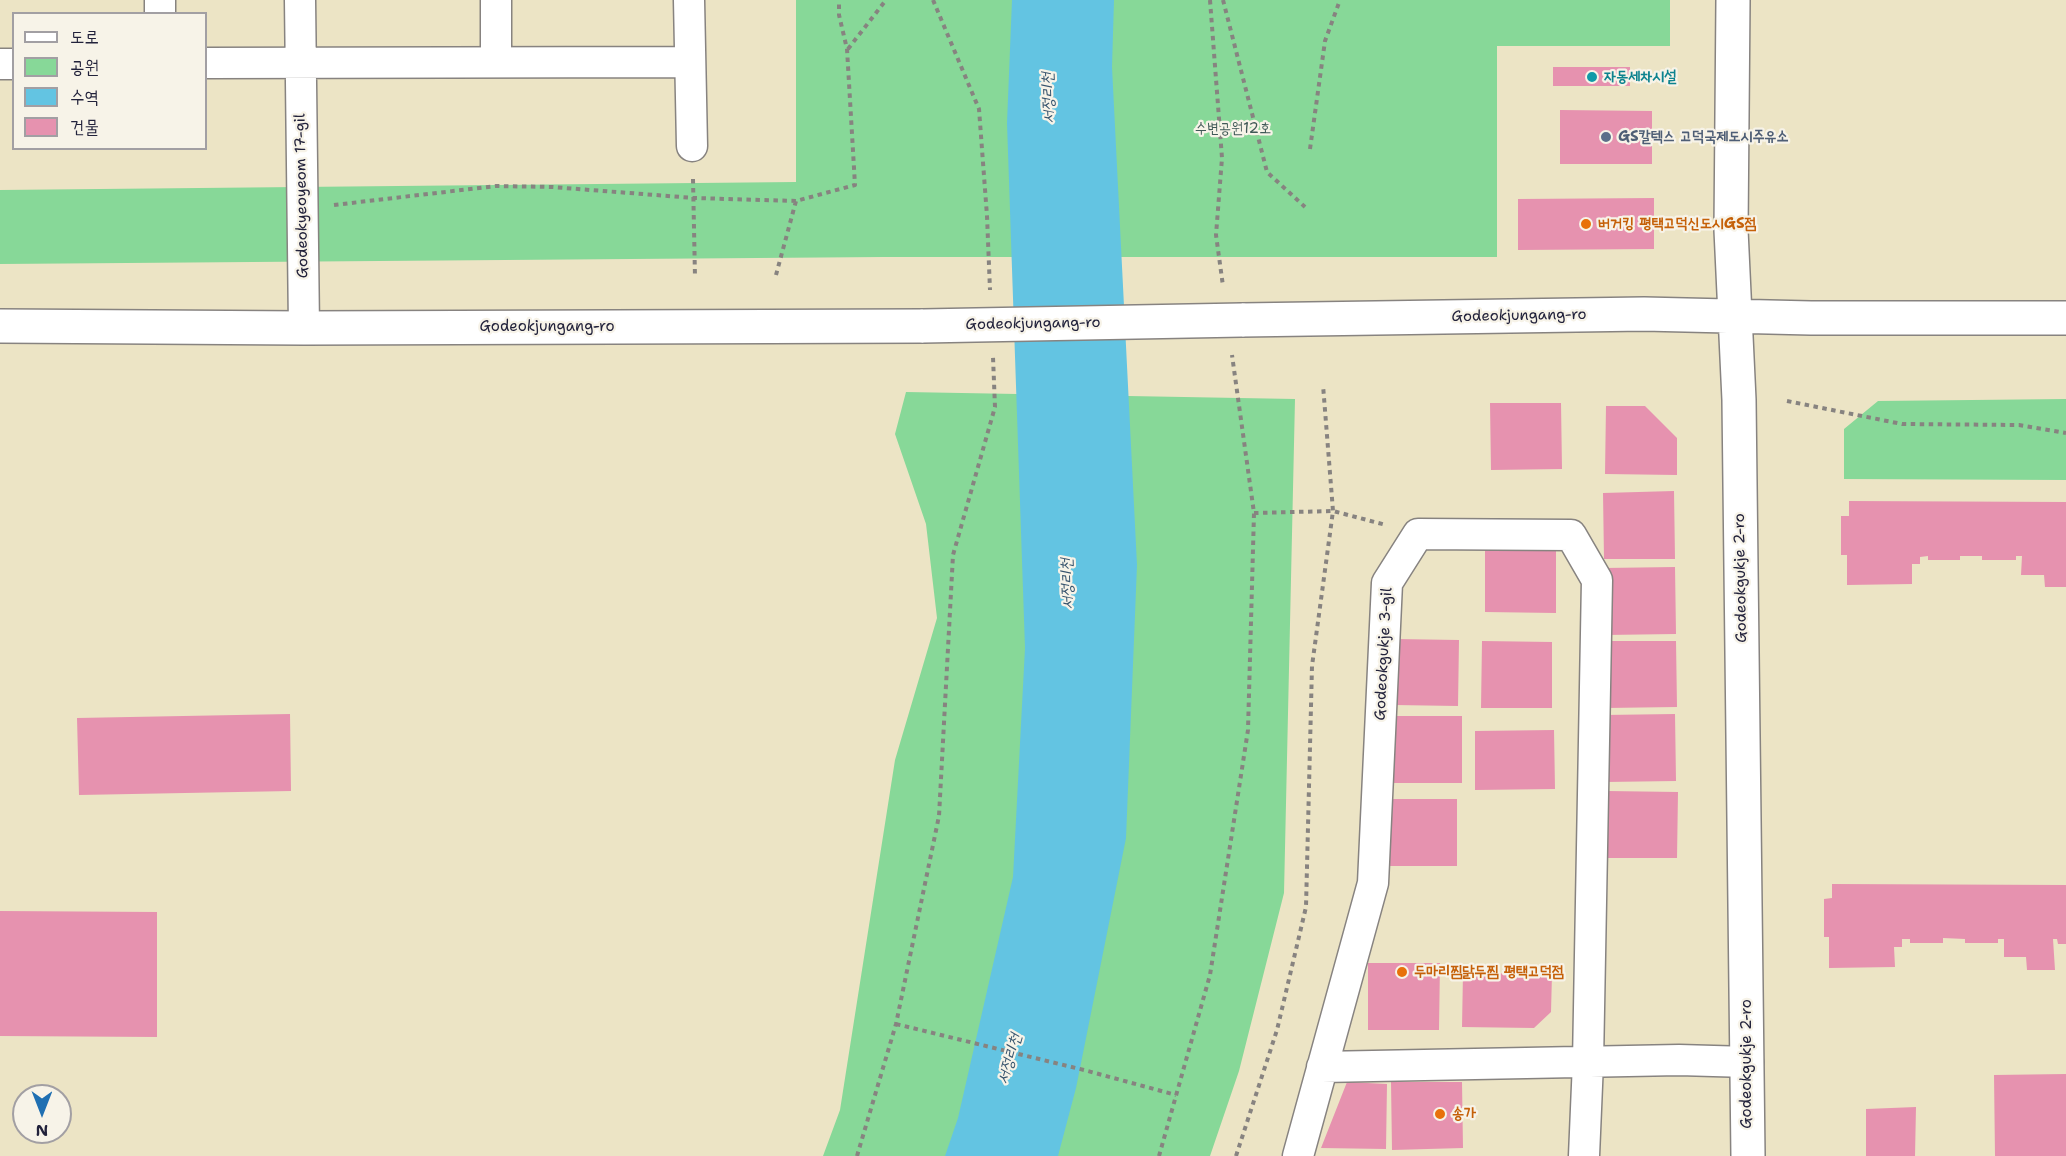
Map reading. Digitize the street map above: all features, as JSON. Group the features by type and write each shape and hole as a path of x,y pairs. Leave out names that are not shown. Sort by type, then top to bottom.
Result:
{"street":[{"name":"Godeokyeoyeom 17-gil","path":"300,0 304,328"},
{"path":"496,0 496,62"},
{"path":"689,0 692,146"},
{"name":"Godeokgukje 2-ro","path":"1733,0 1731,230 1739,400 1748,1156"},
{"path":"207,63 690,62"},
{"name":"Godeokjungang-ro","path":"0,326 304,328 923,326 1644,314 1811,318 2066,318"},
{"path":"1418,534 1571,535 1597,580 1588,1062 1584,1156"},
{"name":"Godeokgukje 3-gil","path":"1298,1156 1372,883 1387,583 1418,534"},
{"path":"1322,1067 1679,1060 1748,1062"}],"path":[{"path":"330,205 496,186 552,187 694,198 796,201 855,185 847,49 839,15 839,0"},
{"path":"847,49 886,0"},
{"path":"933,0 979,109 991,300"},
{"path":"1210,0 1222,158 1216,235 1224,293"},
{"path":"1223,0 1267,172 1305,207"},
{"path":"1310,149 1325,41 1340,0"},
{"path":"692,146 695,277"},
{"path":"776,275 796,201"},
{"path":"857,1156 896,1024 939,816 953,555 995,407 993,348"},
{"path":"1159,1156 1210,975 1248,730 1254,513 1232,351"},
{"path":"1236,1156 1277,1030 1306,907 1312,666 1333,511 1323,385"},
{"path":"1787,401 1902,424 2019,425 2066,433"},
{"path":"1254,513 1333,511 1418,534"},
{"path":"896,1024 1176,1095"}],"green space":[{"name":"수변공원12호","path":"796,0 1670,0 1670,46 1497,46 1497,257 883,257 0,264 0,190 796,182"},
{"path":"906,392 1295,399 1284,893 1239,1071 1210,1156 823,1156 840,1110 895,760 937,618 926,524 895,434"},
{"path":"2066,399 2066,480 1844,479 1844,429 1878,401"}],"water":[{"name":"서정리천","path":"1012,0 1114,0 1112,67 1137,565 1126,838 1076,1088 1058,1156 945,1156 958,1118 1013,877 1025,648 1007,123"}],"building":[{"name":"자동세차시설","path":"1553,67 1630,67 1630,86 1553,86"},
{"name":"GS칼텍스 고덕국제도시주유소","path":"1560,110 1652,111 1652,164 1560,164"},
{"name":"버거킹 평택고덕신도시GS점","path":"1654,198 1654,249 1518,250 1518,199"},
{"path":"1490,403 1561,403 1562,469 1491,470"},
{"path":"1606,406 1645,406 1677,438 1677,475 1605,474"},
{"path":"1674,491 1675,559 1604,559 1603,493"},
{"path":"1849,501 2066,502 2066,587 2045,587 2044,575 2021,575 2022,556 2016,556 2016,560 1982,560 1982,556 1960,556 1960,560 1928,560 1928,556 1920,557 1920,564 1912,564 1912,584 1847,585 1847,555 1841,555 1841,516 1849,516"},
{"path":"1485,546 1556,546 1556,613 1485,612"},
{"path":"1675,567 1676,634 1605,635 1604,568"},
{"path":"1395,639 1459,640 1458,706 1394,705"},
{"path":"1482,641 1552,642 1552,708 1481,708"},
{"path":"1605,641 1676,641 1677,707 1606,708"},
{"path":"290,714 291,791 79,795 77,718"},
{"path":"1675,714 1676,781 1605,782 1604,715"},
{"path":"1391,716 1462,716 1462,783 1391,783"},
{"path":"1554,730 1555,789 1475,790 1475,731"},
{"path":"1607,791 1678,792 1677,858 1606,858"},
{"path":"1387,799 1457,799 1457,866 1386,866"},
{"path":"1832,884 2066,885 2066,944 2058,944 2057,939 2053,939 2055,970 2027,970 2026,957 2004,957 2004,939 1998,939 1998,943 1965,943 1965,939 1943,938 1943,943 1910,943 1910,939 1902,939 1902,947 1894,947 1895,967 1829,968 1829,937 1824,937 1824,899 1832,898"},
{"path":"0,911 157,912 157,1037 0,1036"},
{"path":"1368,963 1440,963 1439,1030 1368,1030"},
{"path":"1463,973 1552,974 1551,1012 1534,1028 1462,1027"},
{"path":"2066,1074 2066,1156 1995,1156 1994,1075"},
{"path":"1347,1082 1387,1084 1386,1149 1321,1148"},
{"path":"1391,1082 1462,1082 1463,1148 1392,1150"},
{"path":"1916,1107 1915,1156 1866,1156 1866,1109"}],"place":[{"name":"자동세차시설","path":"1592,77"},
{"name":"GS칼텍스 고덕국제도시주유소","path":"1606,137"},
{"name":"버거킹 평택고덕신도시GS점","path":"1586,224"},
{"name":"두마리찜닭두찜 평택고덕점","path":"1402,972"},
{"name":"송가","path":"1440,1114"}]}
